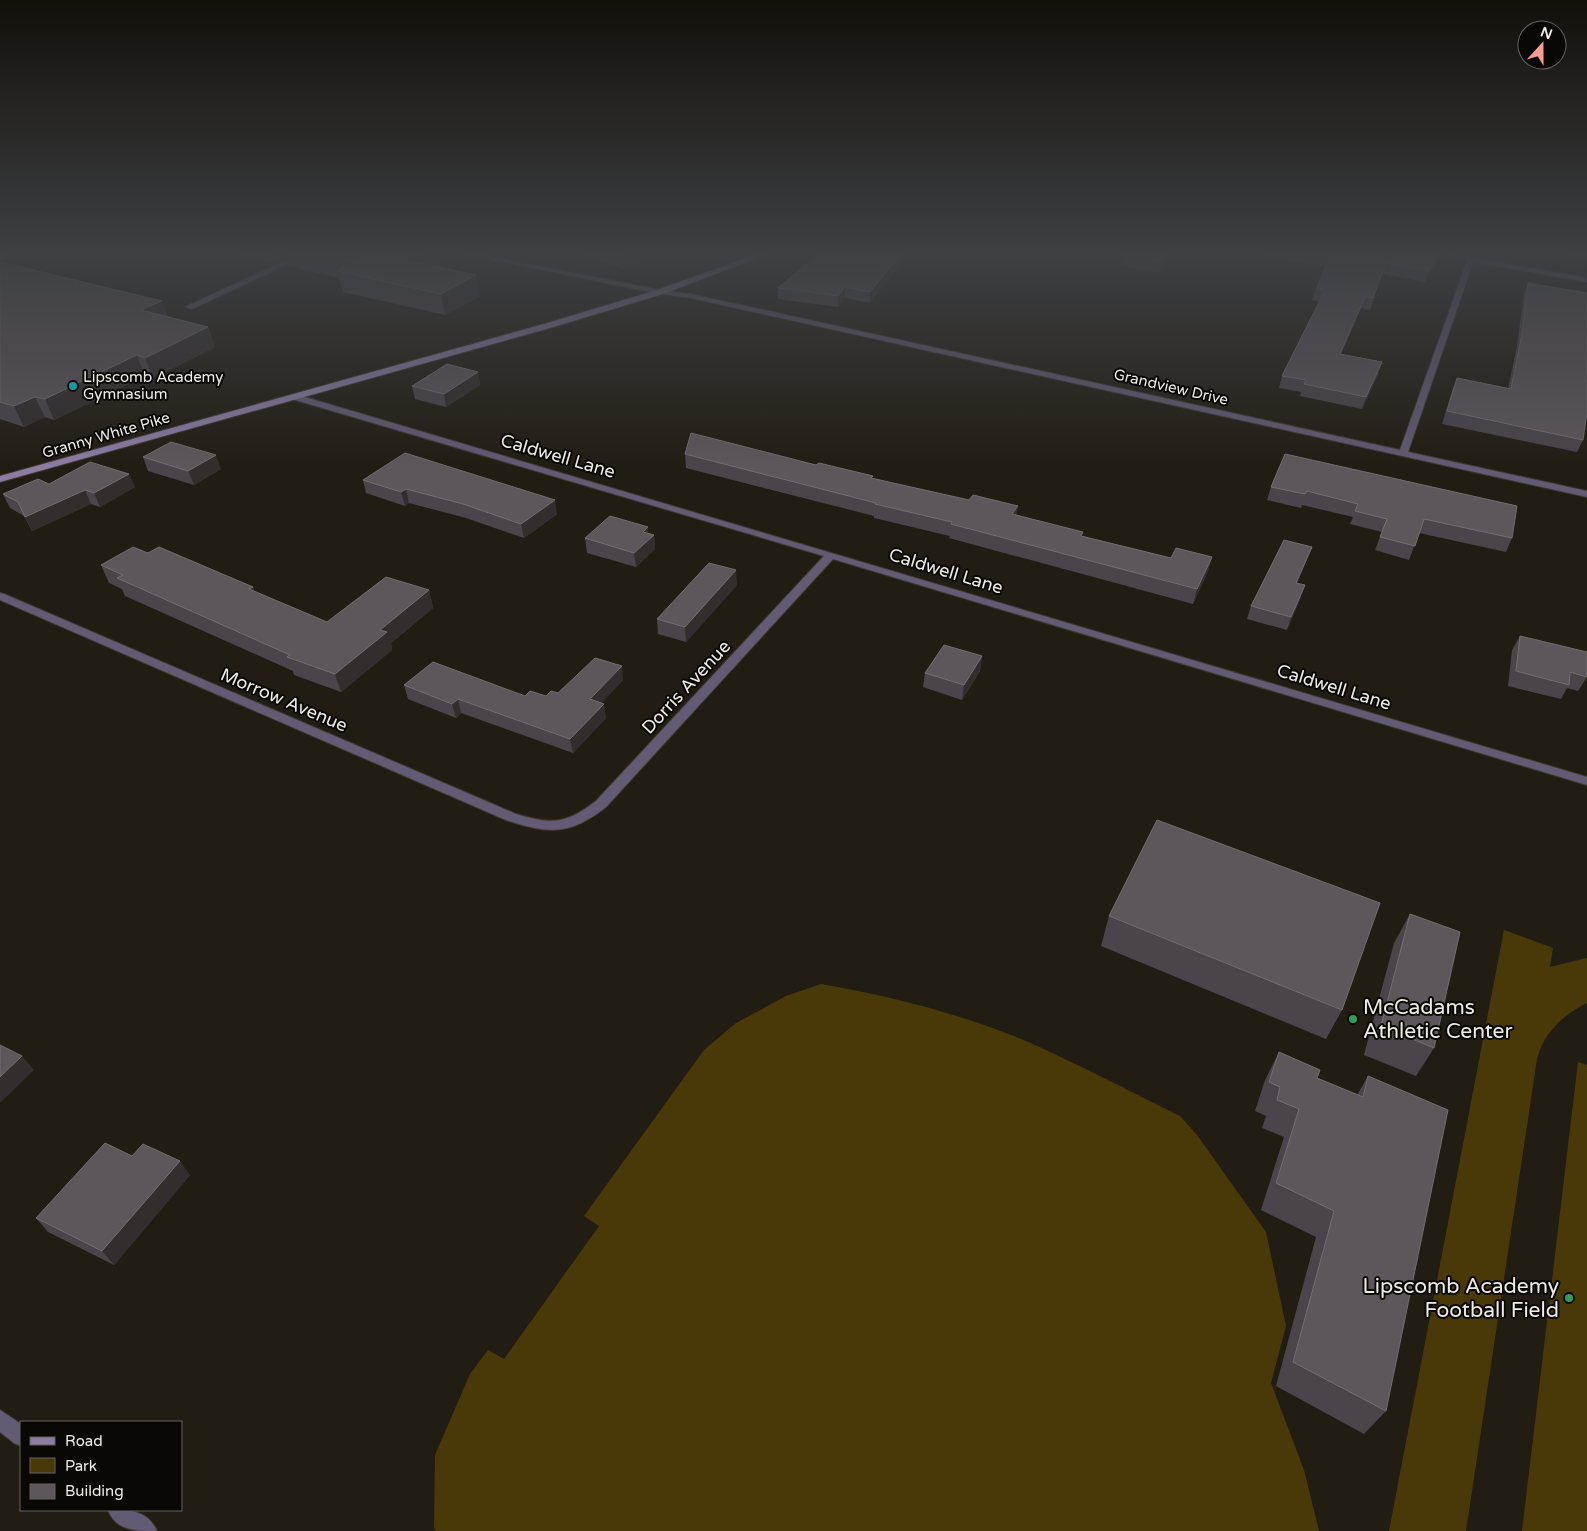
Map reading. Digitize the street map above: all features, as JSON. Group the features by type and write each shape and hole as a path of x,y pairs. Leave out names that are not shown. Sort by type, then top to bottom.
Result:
{"main road":[{"name":"Granny White Pike","path":"0,479 544,325"}],"street":[{"name":"Grandview Drive","path":"827,325 1587,494"},
{"path":"1403,454 1448,325"},
{"name":"Caldwell Lane","path":"295,397 1587,781"},
{"name":"Dorris Avenue","path":"556,828 582,818 601,804 831,555"},
{"name":"Morrow Avenue","path":"0,596 510,817 536,825 556,828"},
{"path":"0,1420 20,1435"},
{"path":"119,1511 146,1531"}],"green space":[{"path":"1504,930 1553,948 1550,967 1587,958 1587,1003 1570,1013 1556,1025 1544,1041 1537,1059 1466,1531 1389,1531"},
{"path":"821,984 925,1007 1001,1031 1065,1059 1180,1116 1197,1135 1266,1232 1286,1326 1271,1383 1304,1470 1319,1531 436,1531 434,1528 435,1455 470,1374 488,1350 504,1359 599,1226 584,1216 704,1050 736,1023 786,996"},
{"name":"Lipscomb Academy Football Field","path":"1578,1062 1587,1065 1587,1531 1522,1531"}],"building":[{"path":"0,325 202,325 208,327 145,358 137,355 45,399 35,397 14,406 0,402"},
{"path":"1307,325 1353,325 1340,354 1382,362 1366,397 1304,384 1306,380 1282,376"},
{"path":"1523,325 1587,325 1587,412 1583,440 1447,411 1457,378 1511,389"},
{"path":"447,364 478,372 444,394 412,386"},
{"path":"691,433 816,465 819,463 873,476 871,478 969,500 973,495 1018,506 1012,514 1083,532 1081,536 1171,558 1176,548 1212,557 1197,589 951,524 952,522 875,504 685,454"},
{"path":"171,442 216,455 188,471 143,457"},
{"path":"405,453 555,500 521,524 463,504 406,489 401,492 363,480"},
{"path":"1285,454 1517,506 1512,538 1424,519 1415,546 1380,537 1387,519 1355,511 1358,504 1307,491 1305,494 1271,487"},
{"path":"90,462 129,474 94,493 85,490 25,517 18,502 3,494 38,479 49,484"},
{"path":"610,516 648,527 643,532 654,535 634,553 585,538"},
{"path":"1284,540 1312,547 1296,583 1305,585 1291,617 1251,606"},
{"path":"133,547 148,553 159,547 253,587 249,589 327,622 386,577 429,590 380,630 387,632 335,674 287,657 290,655 117,578 123,575 101,565"},
{"path":"709,563 736,570 685,627 657,619"},
{"path":"1520,636 1587,652 1587,677 1570,672 1569,685 1516,671"},
{"path":"944,645 982,656 964,685 925,673"},
{"path":"595,658 622,666 590,699 604,704 570,739 458,699 452,704 404,685 433,662 525,696 530,691 546,696 551,691 558,693"},
{"path":"1157,820 1380,903 1342,1010 1109,916"},
{"path":"1410,914 1460,932 1434,1048 1381,1026"},
{"path":"0,1045 22,1056 0,1077"},
{"path":"1279,1052 1320,1070 1317,1078 1363,1097 1368,1076 1448,1110 1386,1411 1293,1362 1334,1211 1276,1183 1299,1109 1277,1100 1280,1087 1269,1082"},
{"path":"105,1143 132,1156 143,1144 180,1161 102,1251 36,1218"}],"place":[{"name":"Lipscomb Academy Gymnasium","path":"73,386"},
{"name":"McCadams Athletic Center","path":"1353,1019"},
{"name":"Lipscomb Academy Football Field","path":"1569,1298"}]}
